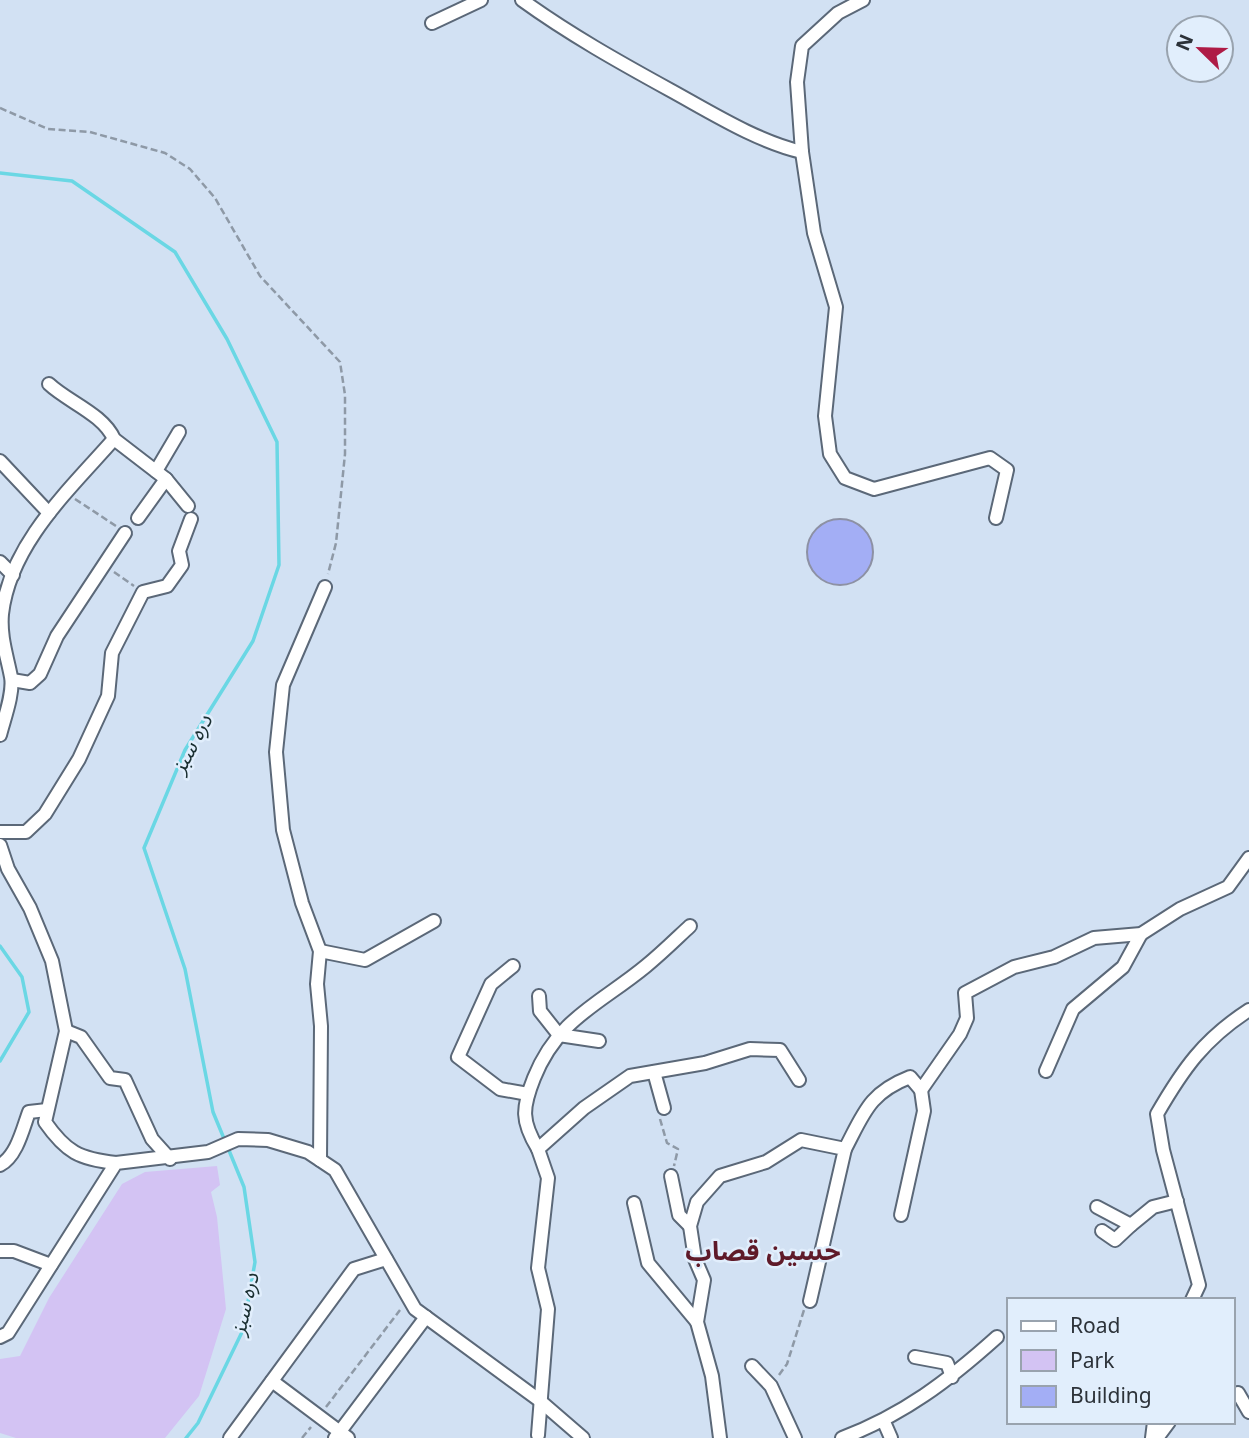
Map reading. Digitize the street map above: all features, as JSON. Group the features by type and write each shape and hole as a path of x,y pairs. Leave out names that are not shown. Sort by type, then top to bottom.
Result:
{"street":[{"path":"432,23 481,0"},
{"path":"522,0 575,37 712,114 782,147 802,152"},
{"path":"863,0 838,13 802,46 797,82 802,152 814,233 836,307 825,416 830,454 845,478 874,489 990,458 1007,470 996,517"},
{"path":"49,384 110,430 114,439 161,475 188,506"},
{"path":"138,518 161,475 179,432"},
{"path":"0,735 12,680 1,650 1,612 13,575 49,513 114,439"},
{"path":"0,461 49,513"},
{"path":"0,832 26,832 45,814 79,759 108,696 112,653 143,592 167,586 182,565 179,551 191,519"},
{"path":"12,680 30,683 40,674 57,636 125,533"},
{"path":"0,562 13,575"},
{"path":"320,1160 321,1026 317,984 320,951 302,902 283,830 276,752 283,685 325,587"},
{"path":"0,845 4,869 30,908 52,961 66,1031 45,1122 61,1145 87,1160 116,1163 208,1152 237,1139 268,1140 308,1152 335,1170 415,1309 539,1400 568,1432"},
{"path":"1046,1071 1073,1009 1123,967 1142,934 1180,909 1228,887 1249,858"},
{"path":"320,951 365,960 434,921"},
{"path":"538,1436 548,1309 538,1268 548,1178 538,1149 524,1126 528,1094 543,1054 570,1021 645,967 691,926"},
{"path":"921,1090 960,1034 967,1018 965,993 1014,967 1054,957 1094,938 1142,934"},
{"path":"513,966 491,984 458,1057 500,1088 528,1094"},
{"path":"539,996 540,1011 559,1035 599,1041"},
{"path":"1193,1298 1199,1286 1157,1114 1180,1075 1219,1029 1249,1010"},
{"path":"66,1031 81,1037 110,1078 125,1080 152,1139 170,1158"},
{"path":"538,1149 584,1108 631,1076 705,1063 750,1049 780,1050 799,1080"},
{"path":"654,1072 664,1108"},
{"path":"810,1301 845,1149 866,1109 885,1087 910,1077 921,1090 924,1111 901,1215"},
{"path":"0,1165 6,1162 19,1140 29,1112 47,1110"},
{"path":"697,1322 704,1280 695,1258 690,1226 697,1202 720,1176 766,1162 801,1140 845,1149"},
{"path":"0,1337 8,1333 116,1163"},
{"path":"671,1176 680,1215 690,1226"},
{"path":"1102,1231 1115,1240 1153,1207 1177,1201"},
{"path":"634,1203 648,1263 697,1322 712,1376 720,1438"},
{"path":"1097,1207 1131,1225"},
{"path":"0,1251 14,1251 51,1265"},
{"path":"230,1438 354,1269 386,1259"},
{"path":"272,1381 341,1436 426,1317"},
{"path":"842,1438 884,1422 952,1377 997,1337"},
{"path":"915,1357 947,1363 952,1377"},
{"path":"752,1366 771,1386 796,1438"},
{"path":"1240,1393 1249,1412"},
{"path":"538,1436 542,1426 551,1421 583,1438"},
{"path":"884,1422 891,1438"},
{"path":"1154,1438 1167,1424"}],"path":[{"path":"0,108 48,129 90,132 165,153 190,169 215,198 260,275 340,362 345,395 345,454 336,542 325,587"},
{"path":"67,493 125,533"},
{"path":"104,565 143,592"},
{"path":"664,1108 658,1112 667,1143 678,1149 671,1176"},
{"path":"303,1438 409,1298"},
{"path":"771,1386 787,1364 803,1312 810,1301"}],"green space":[{"path":"217,1166 220,1185 211,1192 217,1217 226,1309 199,1396 165,1438 16,1438 0,1433 0,1359 20,1356 49,1298 122,1184 145,1172"}],"building":[{"path":"834,519 846,519 858,524 868,534 873,552 871,565 858,580 846,585 834,585 822,580 812,570 807,558 807,546 812,534 822,524"}],"waterway":[{"name":"دره سبز","path":"0,173 72,181 175,252 227,339 277,442 279,565 253,641 185,750 144,848 185,969 213,1112 225,1141"},
{"path":"0,946 22,977 29,1012 0,1061"},
{"name":"دره سبز","path":"186,1438 198,1423 243,1330 255,1262 244,1187 228,1148"}],"district":[{"name":"حسین قصاب","path":"763,1251"}]}
